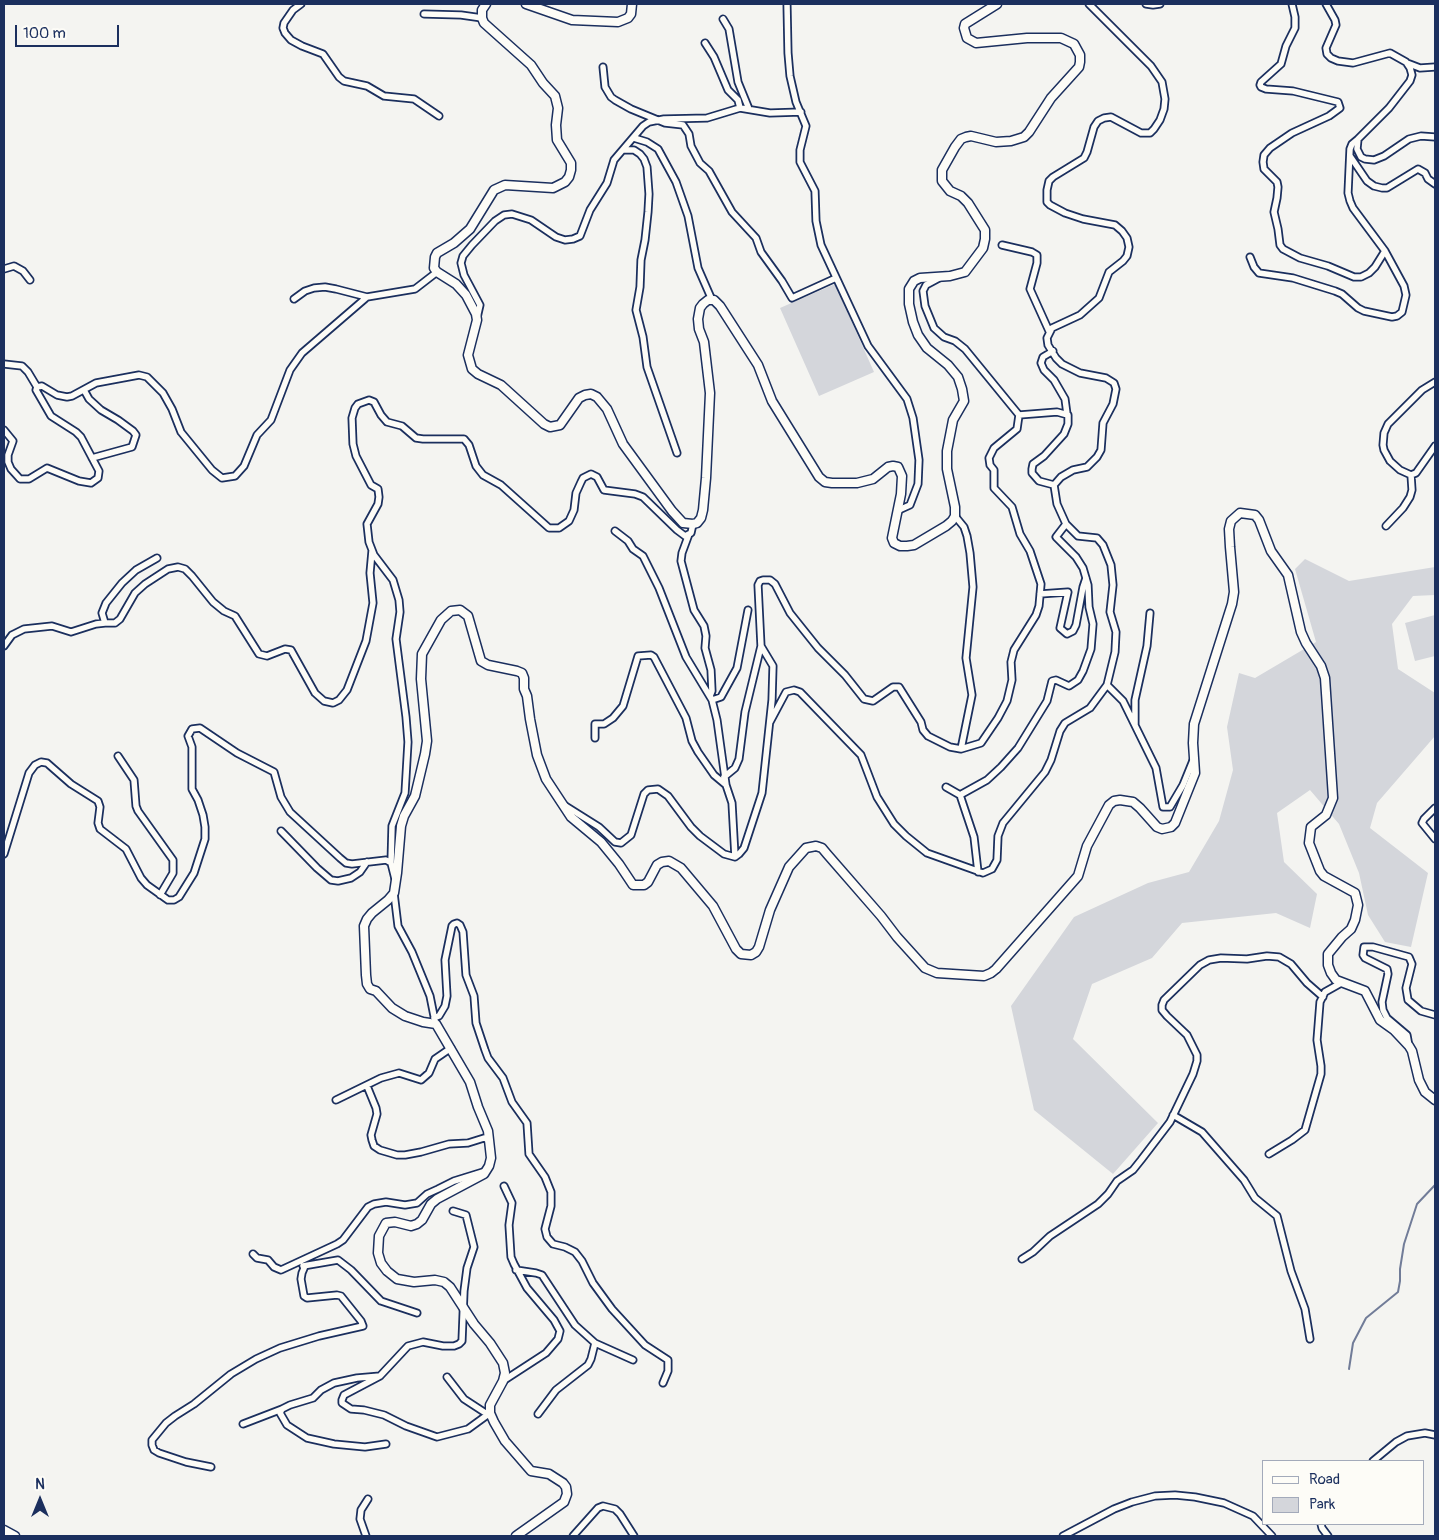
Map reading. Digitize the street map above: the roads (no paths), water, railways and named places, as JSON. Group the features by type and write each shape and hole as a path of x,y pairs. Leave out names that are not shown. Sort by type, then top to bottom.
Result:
{"street":[{"path":"302,4 293,10 284,23 285,34 291,40 323,54 335,72 344,81 367,86 384,96 414,99 439,116"},
{"path":"477,320 474,308 466,295 456,284 437,272 434,262 437,253 454,243 470,229 494,190 505,185 552,188 564,182 569,177 571,170 571,164 557,140 558,108 554,96 531,65 489,29 482,18 482,10 486,4"},
{"path":"526,4 572,20 618,22 628,18 631,14 632,4"},
{"path":"787,4 790,76 796,102 806,126 800,150 800,162 815,190 816,221 820,245 868,346 911,406 918,441 920,472 913,500 910,505 899,510"},
{"path":"634,138 648,142 658,149 676,182 688,216 698,268 712,300 720,306 758,365 772,401 820,477 825,482 856,483 872,479 893,466 898,467 902,476 899,510 892,531 892,538 894,543 900,546 914,545 946,526 955,516 955,507 947,469 947,451 951,426 962,408 964,395 958,377 928,348 918,335 913,322 908,294 911,284 920,278 965,272 983,248 985,239 985,230 968,204 961,196 950,191 942,181 942,170 961,139 971,136 996,142 1011,141 1024,137 1051,98 1079,67 1080,62 1080,55 1074,44 1062,38 1027,38 976,43 967,38 964,28 965,24 997,4"},
{"path":"1049,331 1080,315 1099,298 1109,272 1123,261 1127,256 1129,247 1127,238 1122,230 1115,225 1083,219 1065,213 1050,205 1047,202 1049,181 1084,158 1094,127 1098,121 1111,117 1134,131 1145,134 1154,130 1164,109 1164,92 1157,74 1089,4"},
{"path":"1146,4 1160,4"},
{"path":"1292,4 1295,17 1294,28 1281,64 1264,78 1260,85 1261,87 1293,91 1338,102 1340,108 1329,116 1292,134 1270,148 1264,155 1262,162 1264,168 1277,182 1278,187 1278,198 1274,212 1280,245 1283,249 1300,258 1354,276 1369,273 1375,267 1384,251"},
{"path":"1326,4 1336,25 1326,48 1328,54 1338,62 1353,63 1390,53 1420,68 1435,67"},
{"path":"424,14 461,15 482,18"},
{"path":"723,19 729,29 738,82 749,109"},
{"path":"705,44 714,57 728,90 738,100 740,108"},
{"path":"1250,258 1259,273 1293,278 1329,289 1342,294 1358,308 1385,317 1396,316 1402,312 1406,295 1404,286 1384,251 1353,208 1348,193 1350,149 1352,144 1389,108 1410,81 1412,75 1406,62"},
{"path":"603,67 605,87 611,97 631,109 665,123 682,125 689,134 691,146 700,163 709,171 732,212 756,238 761,252 792,298 836,278"},
{"path":"712,300 703,304 700,308 698,319 699,329 704,342 710,393 703,510 701,518 697,522 693,524 683,523 672,511 623,444 607,409 597,397 585,394 579,398 560,425 550,427 544,424 501,385 472,369 468,355 480,305 464,275 461,263 463,256 472,245 504,215 512,214 531,220 556,237 565,240 580,236 590,210 607,183 614,160 643,126 656,119 707,118 740,108 770,113 801,112"},
{"path":"1358,139 1357,149 1361,156 1365,159 1374,160 1384,156 1409,139 1421,136 1435,136"},
{"path":"624,150 634,150 640,154 647,168 648,212 636,310 643,337 647,367 677,453"},
{"path":"1350,156 1367,181 1374,186 1387,188 1418,169 1425,173 1428,180 1435,184"},
{"path":"770,722 786,692 794,690 800,692 861,755 877,797 894,824 906,836 928,852 983,874 989,872 998,860 998,836 1003,823 1045,772 1051,760 1060,731 1065,723 1090,708 1107,685 1115,652 1116,632 1110,612 1113,585 1111,565 1103,545 1097,538 1078,536 1066,524 1057,504 1054,485 1061,477 1073,470 1087,467 1098,457 1102,442 1103,423 1114,404 1116,388 1114,383 1106,378 1071,369 1056,358 1048,345 1049,331 1030,289 1037,263 1037,255 1032,252 1002,245"},
{"path":"4,269 14,266 23,271 30,280"},
{"path":"294,299 306,291 325,287 367,297 414,289 437,272"},
{"path":"724,777 735,768 739,759 745,712 761,646 758,585 763,580 770,580 775,584 795,620 864,698 873,701 893,687 900,687 928,736 950,747 961,749 981,743 1007,701 1012,680 1011,662 1014,650 1036,616 1041,584 1030,551 1020,534 1014,512 994,488 994,470 990,465 989,458 994,448 1017,428 1019,415 965,349 955,341 944,337 934,328 925,306 923,291 929,283 942,276"},
{"path":"37,388 42,386 57,396 67,397 96,383 139,375 147,377 163,393 181,432 212,470 222,478 235,476 244,466 257,435 271,420 295,361 309,346 367,297"},
{"path":"1053,351 1044,357 1041,363 1044,370 1054,380 1065,400 1068,424 1064,434 1034,464 1032,473 1039,481 1054,485"},
{"path":"4,364 22,366 28,372 37,388 36,393 48,413 79,434 98,467 99,475 95,482 91,483 79,481 47,468 29,479 20,479 11,469 8,462 12,441 4,430"},
{"path":"1435,382 1422,390 1388,424 1384,433 1384,450 1390,461 1400,470 1411,475 1416,473 1435,446"},
{"path":"84,390 101,410 134,431 136,435 132,447 92,458"},
{"path":"396,884 391,863 392,826 406,787 407,728 396,639 400,612 399,600 392,580 374,555 369,542 367,524 378,504 378,489 371,485 356,456 352,418 358,404 369,400 374,402 387,422 402,426 416,438 423,440 464,439 469,446 476,466 483,475 501,485 549,528 559,528 569,521 574,510 576,493 581,482 583,478 591,474 597,477 604,490 635,494 643,497 681,534 684,536 689,534"},
{"path":"1019,415 1057,412 1067,414"},
{"path":"1386,526 1403,508 1410,497 1412,490 1411,475"},
{"path":"453,1211 466,1215 474,1247 467,1268 462,1308 463,1336 459,1344 443,1346 423,1342 408,1346 380,1376 344,1395 342,1400 342,1404 352,1409 384,1414 406,1426 437,1437 468,1429 488,1414 490,1405 503,1381 505,1373 503,1363 490,1343 462,1308 450,1287 444,1282 435,1280 406,1282 387,1271 378,1258 379,1236 386,1223 395,1222 411,1226 417,1224 422,1220 431,1204 437,1199 480,1177 487,1171 491,1158 486,1123 478,1107 470,1082 435,1021 430,996 412,952 398,926 394,893 400,826 414,796 427,741 421,679 422,654 441,620 451,611 460,610 468,616 481,661 488,665 522,673 537,755 546,779 560,802 576,822 601,842 619,864 633,886 644,885 648,882 657,865 662,862 668,861 681,868 713,906 731,941 742,954 751,955 756,952 762,942 770,910 789,867 806,848 816,846 822,848 925,968 937,973 984,976 996,968 1078,876 1087,846 1109,805 1114,801 1120,800 1133,802 1157,827 1166,829 1175,822 1195,769 1194,724 1232,604 1234,592 1229,529 1231,521 1240,513 1255,515 1259,520 1271,551 1288,575 1301,632 1321,666 1325,678 1333,798 1326,815 1311,827 1309,843 1320,871 1324,876 1350,889 1357,897 1358,905 1351,929 1328,954 1330,973 1341,983 1363,989 1380,1020 1394,1030 1409,1046 1419,1080 1425,1092 1435,1100"},
{"path":"955,516 964,527 967,536 972,579 966,658 972,695 961,749"},
{"path":"693,524 693,530 689,534 682,553 682,561 694,610 704,626 706,636 705,648 711,670 711,698"},
{"path":"960,795 987,780 1001,768 1018,748 1047,701 1052,681 1056,680 1069,686 1078,680 1088,659 1093,635 1093,624 1086,578 1083,568 1076,557 1056,537 1066,524"},
{"path":"615,531 643,556 659,588 686,657 711,698 717,720 724,777 732,803 735,857"},
{"path":"4,646 12,636 24,629 52,626 71,632 96,624 115,623 120,619 135,593 144,584 168,569 178,567 192,576 213,602 224,611 235,616 258,654 267,656 285,649 291,650 315,693 324,701 333,703 339,700 347,690 366,641 373,603 370,573 372,549"},
{"path":"105,623 102,613 106,603 122,583 136,570 157,558"},
{"path":"1040,594 1068,592 1060,628 1067,634 1070,633 1076,625 1086,578"},
{"path":"711,698 721,697 737,668 748,610"},
{"path":"1135,727 1135,700 1147,646 1150,613"},
{"path":"735,857 744,848 762,794 770,722 773,666 761,646"},
{"path":"595,738 595,724 604,724 618,714 623,706 638,656 651,655 654,657 686,718 690,735 698,752 714,775 726,785"},
{"path":"1107,685 1123,701 1156,768 1163,807 1170,807 1183,784 1194,757"},
{"path":"4,854 29,773 35,765 42,762 47,763 71,784 98,801 100,807 98,824 100,829 126,849 141,878 160,895 168,900 174,900 183,893 194,872 205,839 203,815 192,789 192,747 188,736 189,732 196,728 203,729 237,753 274,772 281,797 290,812 346,863 384,860 391,863"},
{"path":"118,756 134,780 138,812 173,860 173,873 160,895"},
{"path":"946,787 960,795 974,837 978,872"},
{"path":"560,802 599,827 615,842 621,843 631,835 644,794 648,790 658,789 668,796 700,836 724,854 735,857"},
{"path":"1435,808 1422,823 1435,839"},
{"path":"280,831 331,880 338,881 351,878 360,872 367,862"},
{"path":"394,893 372,913 364,926 367,984 370,989 376,991 392,1008 405,1016 423,1022 435,1021 446,1006 445,960 452,926 458,923 460,925 464,940 466,975 474,996 476,1023 485,1050 488,1058 503,1078 512,1102 527,1123 529,1154 545,1177 551,1192 551,1206 545,1229 547,1237 553,1244 566,1247 575,1252 582,1261 593,1283 612,1309 645,1345 668,1360 668,1372 663,1382"},
{"path":"1409,1046 1408,1035 1387,1018 1383,1010 1382,1002 1388,974 1387,969 1365,958 1363,955 1364,947 1373,946 1408,957 1412,964 1406,988 1408,1000 1421,1011 1435,1015"},
{"path":"1022,1259 1033,1252 1050,1236 1098,1204 1117,1181 1133,1170 1173,1116 1198,1061 1196,1049 1186,1035 1162,1010 1162,1005 1164,1000 1200,965 1209,960 1221,958 1279,957 1291,964 1307,983 1323,997"},
{"path":"1269,1154 1302,1134 1308,1122 1321,1074 1317,1030 1318,1013 1325,992 1341,983"},
{"path":"336,1100 381,1078 399,1073 421,1080 429,1073 435,1059 451,1048"},
{"path":"367,1086 376,1108 372,1140 374,1146 380,1150 405,1155 449,1144 468,1143 484,1138 489,1140"},
{"path":"1173,1116 1202,1132 1244,1180 1248,1190 1255,1198 1277,1216 1291,1271 1306,1309 1310,1339"},
{"path":"253,1254 257,1258 268,1260 274,1267 281,1270 343,1240 368,1207 374,1204 386,1202 405,1205 417,1203 427,1194 454,1181 487,1171"},
{"path":"503,1381 546,1353 560,1335 559,1327 526,1288 516,1270 512,1257 510,1238 512,1203 504,1186"},
{"path":"291,1266 305,1266 338,1260 351,1270 381,1301 418,1313"},
{"path":"211,1467 186,1462 159,1453 154,1450 152,1440 166,1423 194,1404 231,1374 256,1359 280,1348 327,1333 363,1326 362,1321 341,1296 307,1298 304,1296 301,1279 305,1266"},
{"path":"516,1270 536,1273 546,1279 575,1325 595,1343 633,1360"},
{"path":"538,1414 556,1390 588,1365 595,1343"},
{"path":"243,1424 307,1401 334,1383 380,1376"},
{"path":"447,1378 464,1399 488,1414 505,1441 531,1471 549,1474 566,1487 567,1494 564,1502 516,1536"},
{"path":"282,1409 280,1413 287,1425 307,1438 334,1444 365,1447 386,1444"},
{"path":"1374,1460 1396,1442 1407,1436 1425,1433 1435,1435"},
{"path":"1063,1536 1114,1509 1132,1502 1155,1496 1175,1496 1211,1499 1230,1506 1253,1516 1272,1536"},
{"path":"366,1536 360,1519 361,1510 368,1499"},
{"path":"573,1536 598,1508 603,1506 615,1509 634,1536"},
{"path":"1321,1525 1328,1536"},
{"path":"4,1530 15,1536"}],"waterway":[{"path":"1349,1369 1353,1343 1366,1318 1398,1292 1404,1244 1417,1204 1435,1185"}]}
